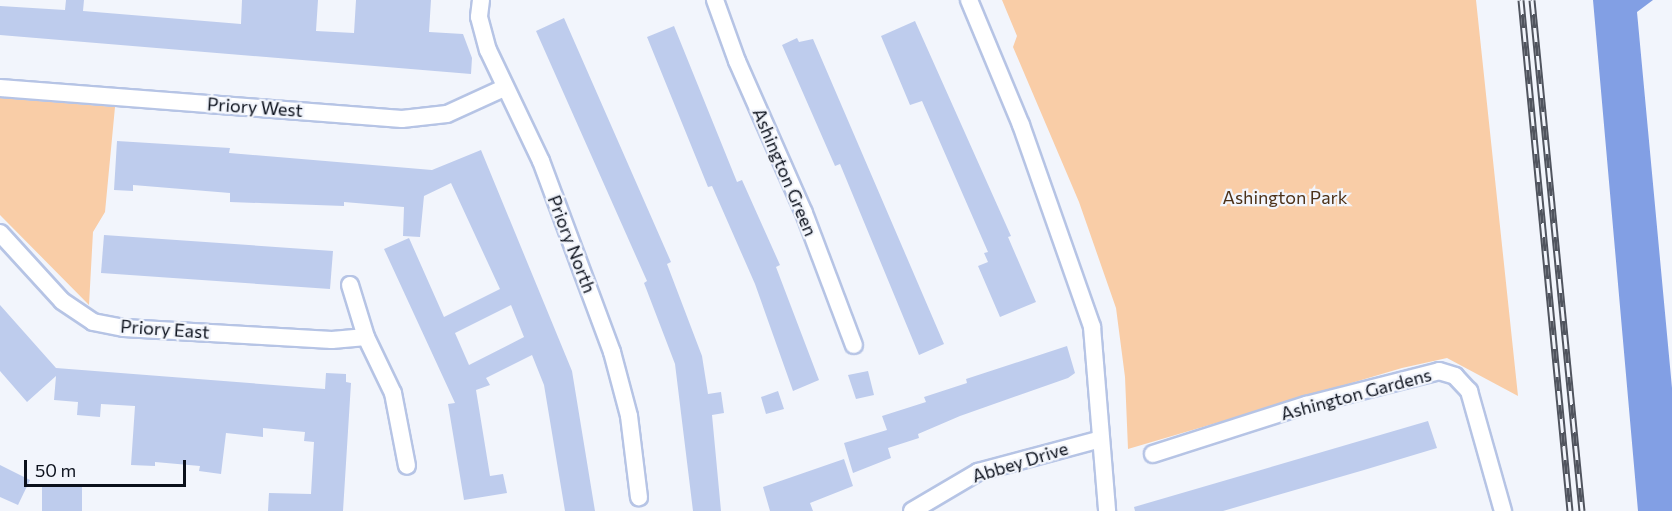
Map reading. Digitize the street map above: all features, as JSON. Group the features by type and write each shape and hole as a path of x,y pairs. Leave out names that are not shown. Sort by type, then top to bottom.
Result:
{"street":[{"name":"Priory North","path":"481,0 479,17 488,50 504,88 541,161 612,352 629,416 639,496"},
{"name":"Ashington Green","path":"715,0 737,61 804,213 854,345"},
{"path":"969,0 1021,125 1083,293 1097,358 1107,511"},
{"name":"Priory West","path":"0,88 402,119 447,114 504,88"},
{"name":"Priory East","path":"0,233 62,302 93,322 320,339 366,337"},
{"path":"350,285 366,337 393,393 407,466"},
{"name":"Ashington Gardens","path":"1153,454 1306,405 1439,371 1455,376 1469,391 1503,511"},
{"name":"Abbey Drive","path":"912,511 978,472 1101,440"}],"green space":[{"name":"Ashington Park","path":"1002,0 1476,0 1518,396 1447,358 1402,368 1128,449 1125,377 1116,308 1079,202 1013,47 1017,36"},
{"path":"0,98 115,107 105,212 93,232 89,305 0,215"}],"water":[{"path":"1593,0 1653,0 1637,12 1672,388 1672,511 1638,511"}],"building":[{"path":"66,0 84,0 83,11 241,24 242,0 318,0 316,31 354,33 356,0 431,0 429,32 463,34 472,58 471,74 0,35 0,6 65,10"},
{"path":"564,18 671,262 667,264 702,356 708,394 721,392 724,413 712,415 721,511 693,511 675,364 644,283 647,281 536,31"},
{"path":"915,21 1011,236 1008,237 1036,302 1000,317 978,266 988,262 984,253 988,252 922,101 910,105 881,36"},
{"path":"674,26 737,182 742,180 780,265 776,267 819,380 793,391 755,284 712,186 708,187 647,37"},
{"path":"797,38 799,42 813,39 944,344 919,355 840,164 835,166 782,45"},
{"path":"117,141 230,148 229,153 432,170 481,150 572,371 595,511 565,511 544,385 532,355 486,378 490,385 476,390 490,476 503,474 507,493 464,500 448,404 455,403 384,249 409,238 444,317 500,289 451,183 424,196 420,237 403,236 404,207 344,202 344,206 230,202 230,193 133,185 133,191 114,190","holes":["511,305 524,337 469,365 455,333"]},
{"path":"104,235 333,251 330,289 101,273"},
{"path":"0,305 56,368 325,389 326,373 346,374 346,382 351,383 343,511 268,511 269,493 311,494 314,442 304,441 305,432 263,428 263,437 226,433 221,474 199,471 200,466 155,462 155,466 131,465 135,406 101,404 100,417 77,415 78,402 54,400 56,376 27,402 0,371"},
{"path":"1067,346 1075,373 1068,378 960,416 918,434 919,438 888,448 891,458 853,473 844,443 887,430 882,416 926,402 924,397 967,383 966,379"},
{"path":"868,371 874,395 856,399 848,375"},
{"path":"778,391 784,409 766,414 761,397"},
{"path":"1428,421 1437,448 1223,511 1135,511 1134,507"},
{"path":"844,459 853,486 810,503 813,511 770,511 763,487"},
{"path":"0,465 30,480 18,505 0,497"},
{"path":"42,486 82,486 82,511 42,511"}],"railway":[{"path":"1521,0 1570,511"},
{"path":"1532,0 1582,511"}]}
